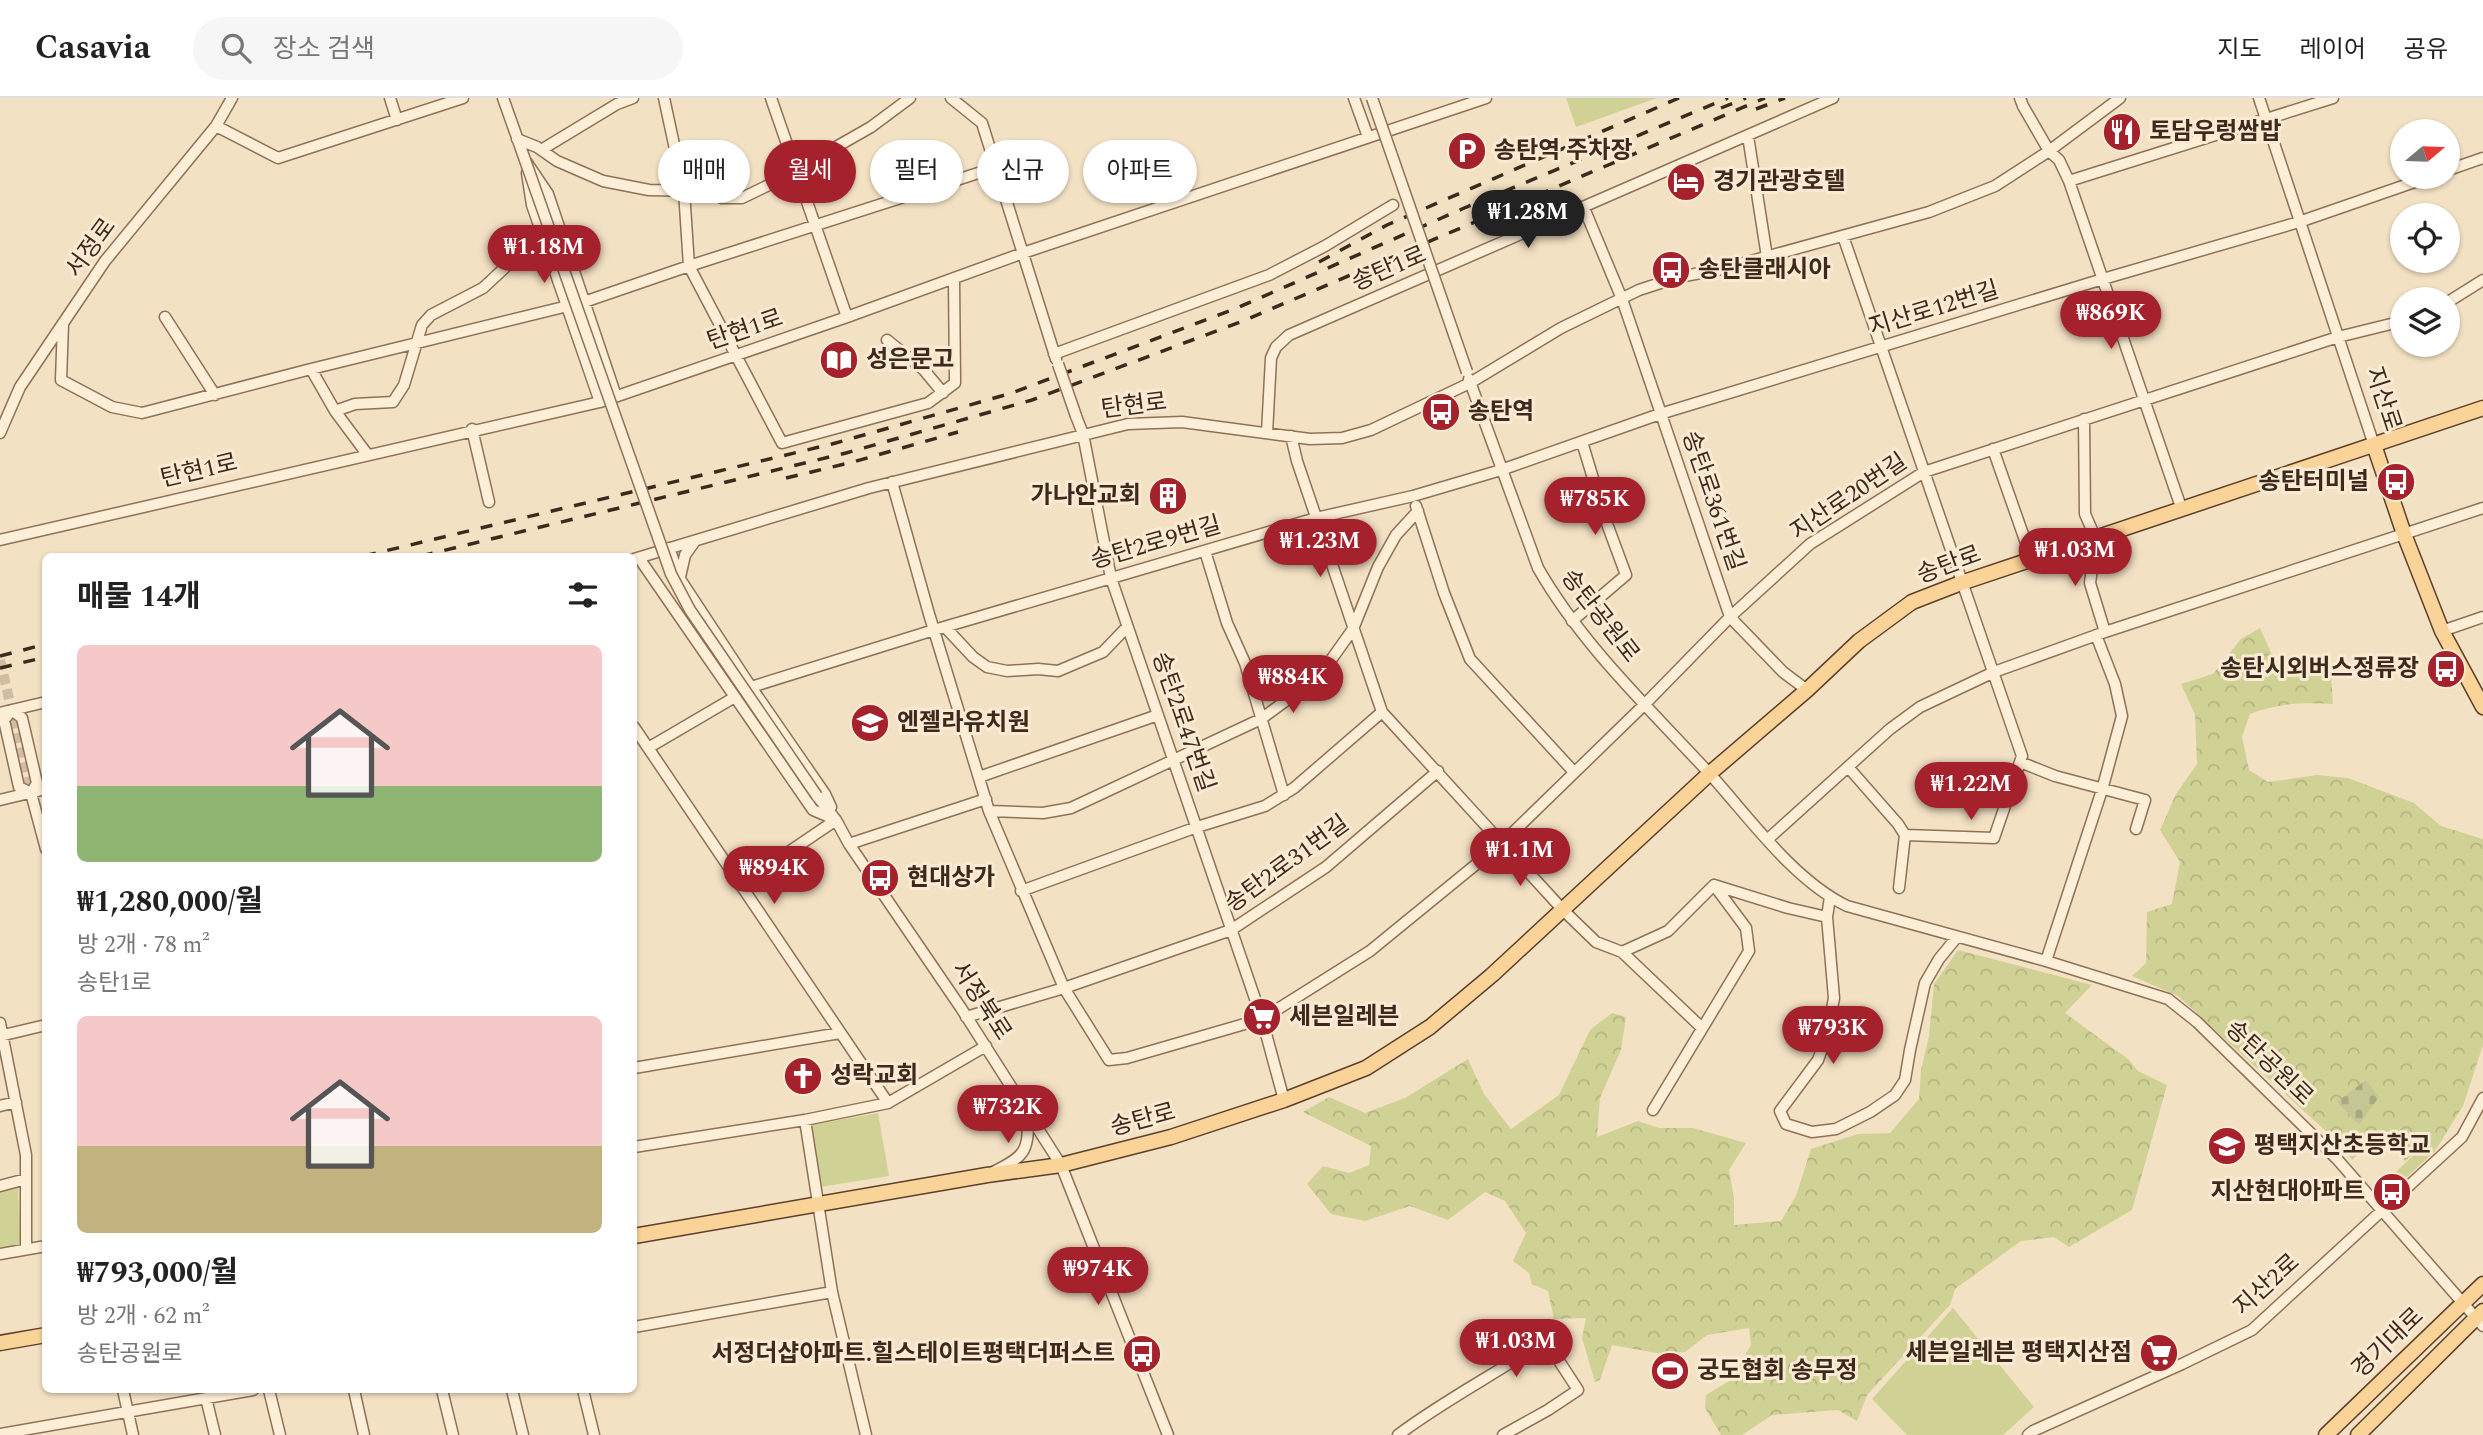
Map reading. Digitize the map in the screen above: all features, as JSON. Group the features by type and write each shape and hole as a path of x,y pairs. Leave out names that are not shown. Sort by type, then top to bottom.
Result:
{"main road":[{"name":"송탄로","path":"637,1235 987,1175 1061,1165 1171,1137 1284,1100 1366,1068 1430,1027 1859,641 1912,602 1961,583 2483,408"},
{"name":"지산로","path":"2374,445 2404,534 2442,631 2483,707"},
{"name":"경기대로","path":"2326,1435 2483,1284"},
{"name":"경기대로","path":"2358,1435 2481,1318"},
{"path":"0,1343 42,1336"}],"street":[{"name":"서정로","path":"0,433 20,387 105,261 216,126 232,98"},
{"path":"390,98 397,120"},
{"path":"216,126 278,158 463,98"},
{"path":"503,98 525,160 548,194 616,396"},
{"path":"541,150 617,104 633,98"},
{"path":"664,98 673,140"},
{"path":"771,98 786,140"},
{"path":"848,140 910,98"},
{"name":"송탄2로47번길","path":"951,98 982,123 988,140"},
{"path":"1354,98 1368,137"},
{"name":"송탄공원로","path":"1372,98 1501,470 1538,568 1572,621 1794,868 1830,897 1873,914 2046,961 2168,999 2197,1022 2283,1104 2382,1208 2462,1303 2481,1318"},
{"name":"탄현1로","path":"0,540 472,429 600,402 1023,253 1469,101 1486,98"},
{"name":"송탄1로","path":"1267,433 1271,358 1276,347 1289,335 1833,98"},
{"path":"2021,98 2049,151 2059,160 2069,181 2182,510"},
{"name":"탄현로","path":"637,558 892,482 1128,424 1182,422 1310,439 1342,438 1371,430 1561,328 1639,290 1679,277 1723,270 1928,212 1995,186 2049,151 2120,98"},
{"name":"지산로","path":"2259,98 2374,445"},
{"path":"2069,181 2333,98"},
{"path":"1748,136 1767,257"},
{"path":"517,139 557,161 603,181 658,190"},
{"path":"2460,166 2483,158"},
{"path":"525,160 531,205 600,402"},
{"name":"서정북로","path":"525,160 671,574 690,610 836,820 849,844 967,1017 1061,1165 1168,1435"},
{"path":"63,324 61,380 112,407 142,413 584,302 977,173"},
{"name":"지산로12번길","path":"1501,470 1660,414 2299,222 2394,189"},
{"path":"685,203 689,266 782,443 928,403 955,383 954,279"},
{"path":"807,203 847,317"},
{"name":"송탄2로47번길","path":"1008,203 1056,359 1083,434 1111,578 1262,1018 1284,1100"},
{"path":"1056,359 1269,275 1325,246 1393,205"},
{"path":"1584,208 1622,299"},
{"path":"1843,236 1994,672 2021,759 1994,838 1905,835"},
{"path":"335,411 355,404 393,402 404,385 422,325 431,315 483,288 526,248 544,241"},
{"path":"2460,294 2483,280"},
{"name":"송탄로361번길","path":"1622,299 1730,617 1783,672 1807,690"},
{"path":"165,317 215,395"},
{"name":"지산로20번길","path":"1064,988 1109,1060 1127,1058 1262,1018 1370,951 1501,844 1646,704 1730,617 1810,544 1924,472 2144,398 2338,337 2390,324"},
{"path":"887,340 924,370 943,393"},
{"path":"311,369 335,411 367,454"},
{"path":"2046,961 2102,790 2122,716 2090,583 2096,539 2085,514 2084,419"},
{"path":"472,429 489,502"},
{"path":"1290,436 1382,712 1563,910 1596,942 1622,952 1701,1027"},
{"path":"1572,621 1626,575 1582,442"},
{"path":"1993,449 2032,560"},
{"name":"송탄2로9번길","path":"751,687 1316,518 1413,496 1501,470"},
{"path":"892,482 940,629 989,811 1064,988"},
{"path":"1413,496 1444,593 1470,659 1574,772"},
{"path":"1768,839 1890,729 1920,708 1994,672 2483,508"},
{"path":"989,811 1043,813 1071,808 1174,759 1215,743 1261,719 1321,674 1353,629 1377,567 1396,535 1418,511"},
{"path":"680,579 685,555 695,541"},
{"path":"669,548 680,579 825,794 836,820"},
{"path":"1205,551 1227,623 1245,663 1284,795"},
{"path":"637,559 813,810 836,820"},
{"path":"2442,631 2483,617"},
{"path":"940,629 987,667 1007,671 1058,671 1103,652 1127,627"},
{"path":"648,748 735,697"},
{"path":"0,713 42,703"},
{"path":"12,710 22,718 37,783 31,793 42,834"},
{"path":"12,710 4,720 19,787 31,793"},
{"path":"1021,891 1197,827 1265,806 1284,795 1382,712"},
{"path":"979,777 1158,715"},
{"path":"637,732 888,1102"},
{"path":"2021,759 2055,776 2145,800 2136,828"},
{"path":"1847,767 1905,835 1899,888"},
{"name":"송탄2로31번길","path":"967,1017 1064,988 1231,930 1326,867 1438,771"},
{"path":"0,800 42,790"},
{"path":"849,844 986,799"},
{"path":"740,885 836,820"},
{"path":"1622,952 1668,931 1714,886"},
{"path":"1714,886 1827,917"},
{"path":"1653,1110 1749,951 1746,928 1714,886"},
{"path":"1830,897 1827,917 1834,998 1827,1035 1818,1060 1780,1111 1786,1124 1812,1132 1836,1129 1870,1112 1895,1095 1905,1080 1925,983 1957,937"},
{"path":"0,1023 26,1155 26,1250"},
{"path":"2,1036 42,1026"},
{"path":"637,1067 840,1033"},
{"path":"637,1147 805,1120 888,1102 986,1046"},
{"name":"지산2로","path":"2028,1435 2252,1330 2462,1137 2483,1098"},
{"path":"0,1106 16,1102"},
{"path":"987,1175 1018,1159 1028,1141 1028,1114"},
{"path":"805,1120 832,1292 866,1435"},
{"path":"0,1186 26,1179"},
{"path":"0,1254 42,1247"},
{"path":"637,1325 832,1292"},
{"path":"1398,1435 1432,1410 1541,1343 1550,1348 1578,1390 1503,1435"},
{"path":"124,1393 133,1435"},
{"path":"0,1434 49,1431 127,1411 235,1393"},
{"path":"270,1393 280,1435"},
{"path":"355,1393 364,1435"},
{"path":"443,1393 453,1435"},
{"path":"513,1393 523,1435"},
{"path":"584,1393 594,1435"},
{"path":"206,1398 215,1435"}],"green space":[{"path":"1566,98 1657,98 1576,127"},
{"path":"2260,628 2275,662 2312,665 2331,674 2333,704 2291,704 2250,714 2242,737 2249,770 2268,782 2317,775 2348,778 2414,803 2441,826 2483,839 2483,1045 2463,1106 2435,1151 2428,1141 2405,1161 2384,1130 2352,1160 2340,1144 2178,996 2132,976 2146,963 2147,912 2172,904 2180,862 2160,830 2176,794 2197,764 2195,715 2181,684 2213,674 2241,639"},
{"path":"1958,950 2092,985 2065,1013 2128,1059 2138,1071 2167,1085 2132,1210 2069,1247 2054,1237 2021,1241 1955,1289 1950,1305 1867,1395 1857,1421 1838,1410 1772,1415 1742,1435 1721,1435 1705,1408 1706,1395 1731,1380 1751,1345 1749,1328 1707,1335 1685,1352 1662,1354 1612,1345 1600,1380 1595,1382 1582,1338 1586,1318 1554,1319 1548,1291 1532,1284 1529,1273 1513,1261 1526,1233 1505,1201 1485,1192 1448,1220 1410,1206 1365,1221 1331,1214 1307,1184 1323,1166 1349,1173 1369,1165 1371,1146 1303,1112 1329,1097 1365,1113 1405,1098 1468,1059 1484,1094 1511,1129 1559,1095 1590,1030 1612,1013 1626,1017 1621,1050 1600,1098 1597,1137 1638,1121 1659,1128 1693,1128 1746,1143 1729,1170 1734,1198 1734,1225 1781,1221 1796,1196 1811,1149 1858,1134 1890,1133 1919,1099 1934,984"},
{"path":"2366,1080 2379,1097 2359,1125 2337,1102"},
{"path":"878,1113 889,1176 820,1187 811,1125"},
{"path":"2428,1141 2435,1151 2383,1199 2375,1192"},
{"path":"18,1185 20,1245 0,1248 0,1190"},
{"path":"1953,1308 2034,1407 2003,1435 1907,1435 1872,1399"}],"tunnel":[{"path":"0,660 31,793"}],"railway":[{"path":"1319,262 1387,225 1679,98"},
{"path":"377,553 832,444 1012,393 1237,308 1462,209 1728,98"},
{"path":"1721,108 1746,98"},
{"path":"433,553 846,453 1032,400 1243,321 1765,98"},
{"path":"1756,109 1785,98"},
{"path":"786,478 958,432"},
{"path":"0,656 42,645"},
{"path":"0,668 42,658"}],"place":[{"name":"토담우렁쌈밥","path":"2122,132"},
{"name":"송탄역 주차장","path":"1467,151"},
{"name":"경기관광호텔","path":"1686,182"},
{"name":"송탄클래시아","path":"1671,270"},
{"name":"성은문고","path":"839,360"},
{"name":"송탄역","path":"1441,412"},
{"name":"송탄터미널","path":"2396,482"},
{"name":"가나안교회","path":"1168,496"},
{"name":"송탄시외버스정류장","path":"2446,669"},
{"name":"엔젤라유치원","path":"870,723"},
{"name":"현대상가","path":"880,878"},
{"name":"세븐일레븐","path":"1262,1017"},
{"name":"성락교회","path":"803,1076"},
{"name":"평택지산초등학교","path":"2227,1146"},
{"name":"지산현대아파트","path":"2392,1192"},
{"name":"세븐일레븐 평택지산점","path":"2159,1353"},
{"name":"서정더샵아파트.힐스테이트평택더퍼스트","path":"1142,1354"},
{"name":"궁도협회 송무정","path":"1670,1371"}]}
